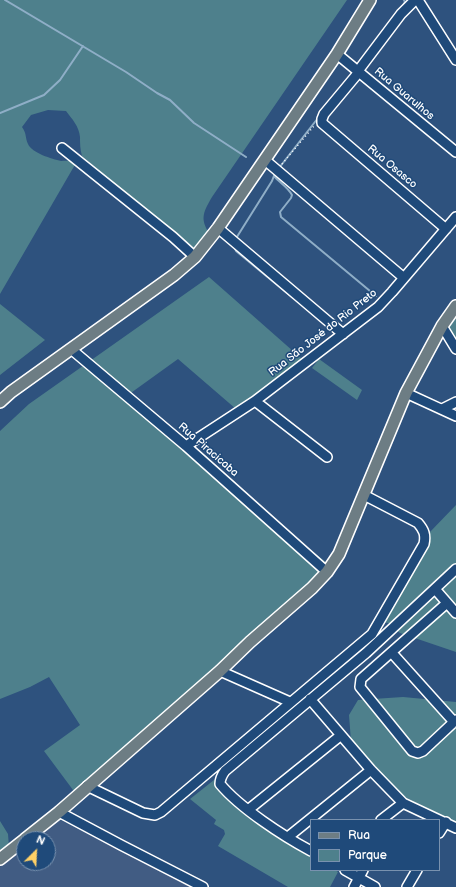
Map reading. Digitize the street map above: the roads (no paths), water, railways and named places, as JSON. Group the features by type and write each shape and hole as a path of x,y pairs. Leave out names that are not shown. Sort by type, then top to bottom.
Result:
{"main road":[{"path":"0,402 11,392 174,275 195,257 218,228 337,54 370,0"},
{"path":"35,831 59,812 220,671 250,642 312,588 327,572 339,554 406,393 442,326 456,306"},
{"path":"0,859 16,846"}],"street":[{"path":"359,71 401,14 417,0 456,60"},
{"name":"Rua Guarulhos","path":"337,54 456,152"},
{"name":"Rua Osasco","path":"359,71 324,114 322,124 446,229"},
{"path":"62,148 167,232 195,257"},
{"path":"264,160 404,278"},
{"name":"Rua São José do Rio Preto","path":"186,446 255,401 378,306 456,217"},
{"path":"218,228 343,334"},
{"path":"442,326 456,349"},
{"name":"Rua Piracicaba","path":"71,350 186,446 327,572"},
{"path":"406,393 456,416"},
{"path":"255,401 327,457"},
{"path":"442,409 456,402"},
{"path":"364,495 418,523 424,529 426,537 424,544 372,634 366,653"},
{"path":"310,850 248,810 220,784 220,779 225,771 366,653 456,569"},
{"path":"435,589 456,613"},
{"path":"392,653 455,721 423,751 418,753 412,751 360,687 361,679 447,603"},
{"path":"87,786 143,814 155,815 169,805 372,634"},
{"path":"220,671 290,702"},
{"path":"310,699 340,736 403,803 439,819"},
{"path":"248,810 340,736"},
{"path":"310,819 371,770"},
{"path":"382,819 403,803"},
{"path":"394,819 403,803"},
{"path":"59,812 203,887"},
{"path":"288,837 310,819"},
{"path":"440,819 456,828"},
{"path":"440,831 446,822"},
{"path":"349,871 361,874 375,887"},
{"path":"407,887 416,871"},
{"path":"354,887 361,874"}],"waterway":[{"path":"5,0 170,100 194,123 246,157"},
{"path":"402,7 405,2 404,0"},
{"path":"0,113 44,95 60,80 83,46"},
{"path":"279,168 318,118"},
{"path":"235,240 272,181 275,173"},
{"path":"274,176 289,190 292,195 280,212 281,217 376,296"},
{"path":"234,246 236,251 293,298"}]}
